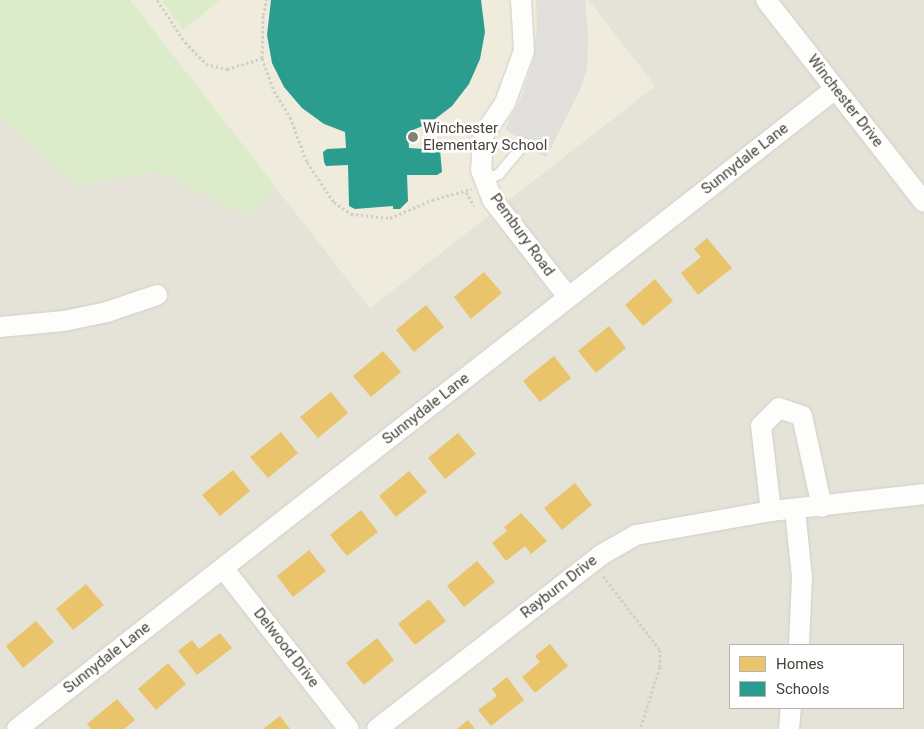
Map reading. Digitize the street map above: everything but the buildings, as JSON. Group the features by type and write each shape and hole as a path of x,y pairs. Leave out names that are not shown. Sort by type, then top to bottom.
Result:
{"street":[{"name":"Pembury Road","path":"521,0 524,51 506,103 483,136 481,170 492,199 568,297"},
{"name":"Winchester Drive","path":"766,0 924,202"},
{"name":"Sunnydale Lane","path":"17,729 835,89"},
{"path":"0,327 64,321 107,312 157,295"},
{"path":"771,511 762,426 780,408 802,416 822,508"},
{"name":"Rayburn Drive","path":"377,729 618,544 655,529 771,511 822,508 924,494"},
{"path":"795,511 802,577 799,644"},
{"name":"Delwood Drive","path":"223,568 349,729"},
{"path":"789,729 791,709"}],"lane":[{"path":"485,181 500,174 525,143"}],"path":[{"path":"157,0 185,42 206,64 227,69 262,58"},
{"path":"267,0 263,15 262,58 274,91 290,117 307,162 334,202 352,214 390,218 432,200 466,192 485,181"},
{"path":"591,563 654,638 660,650 660,667 640,729"}],"shaded area":[{"path":"0,0 130,0 370,308 655,86 588,0 924,0 924,729 0,729"},
{"name":"Winchester Elementary School","path":"130,0 588,0 655,86 370,308"},
{"path":"536,0 585,0 588,38 587,68 580,90 546,158 505,129 521,98 532,65 537,27"}],"green space":[{"path":"0,0 130,0 276,187 247,217 156,171 77,186 0,117"},
{"path":"161,0 220,0 183,30"}],"place":[{"name":"Winchester Elementary School","path":"413,137"}]}
